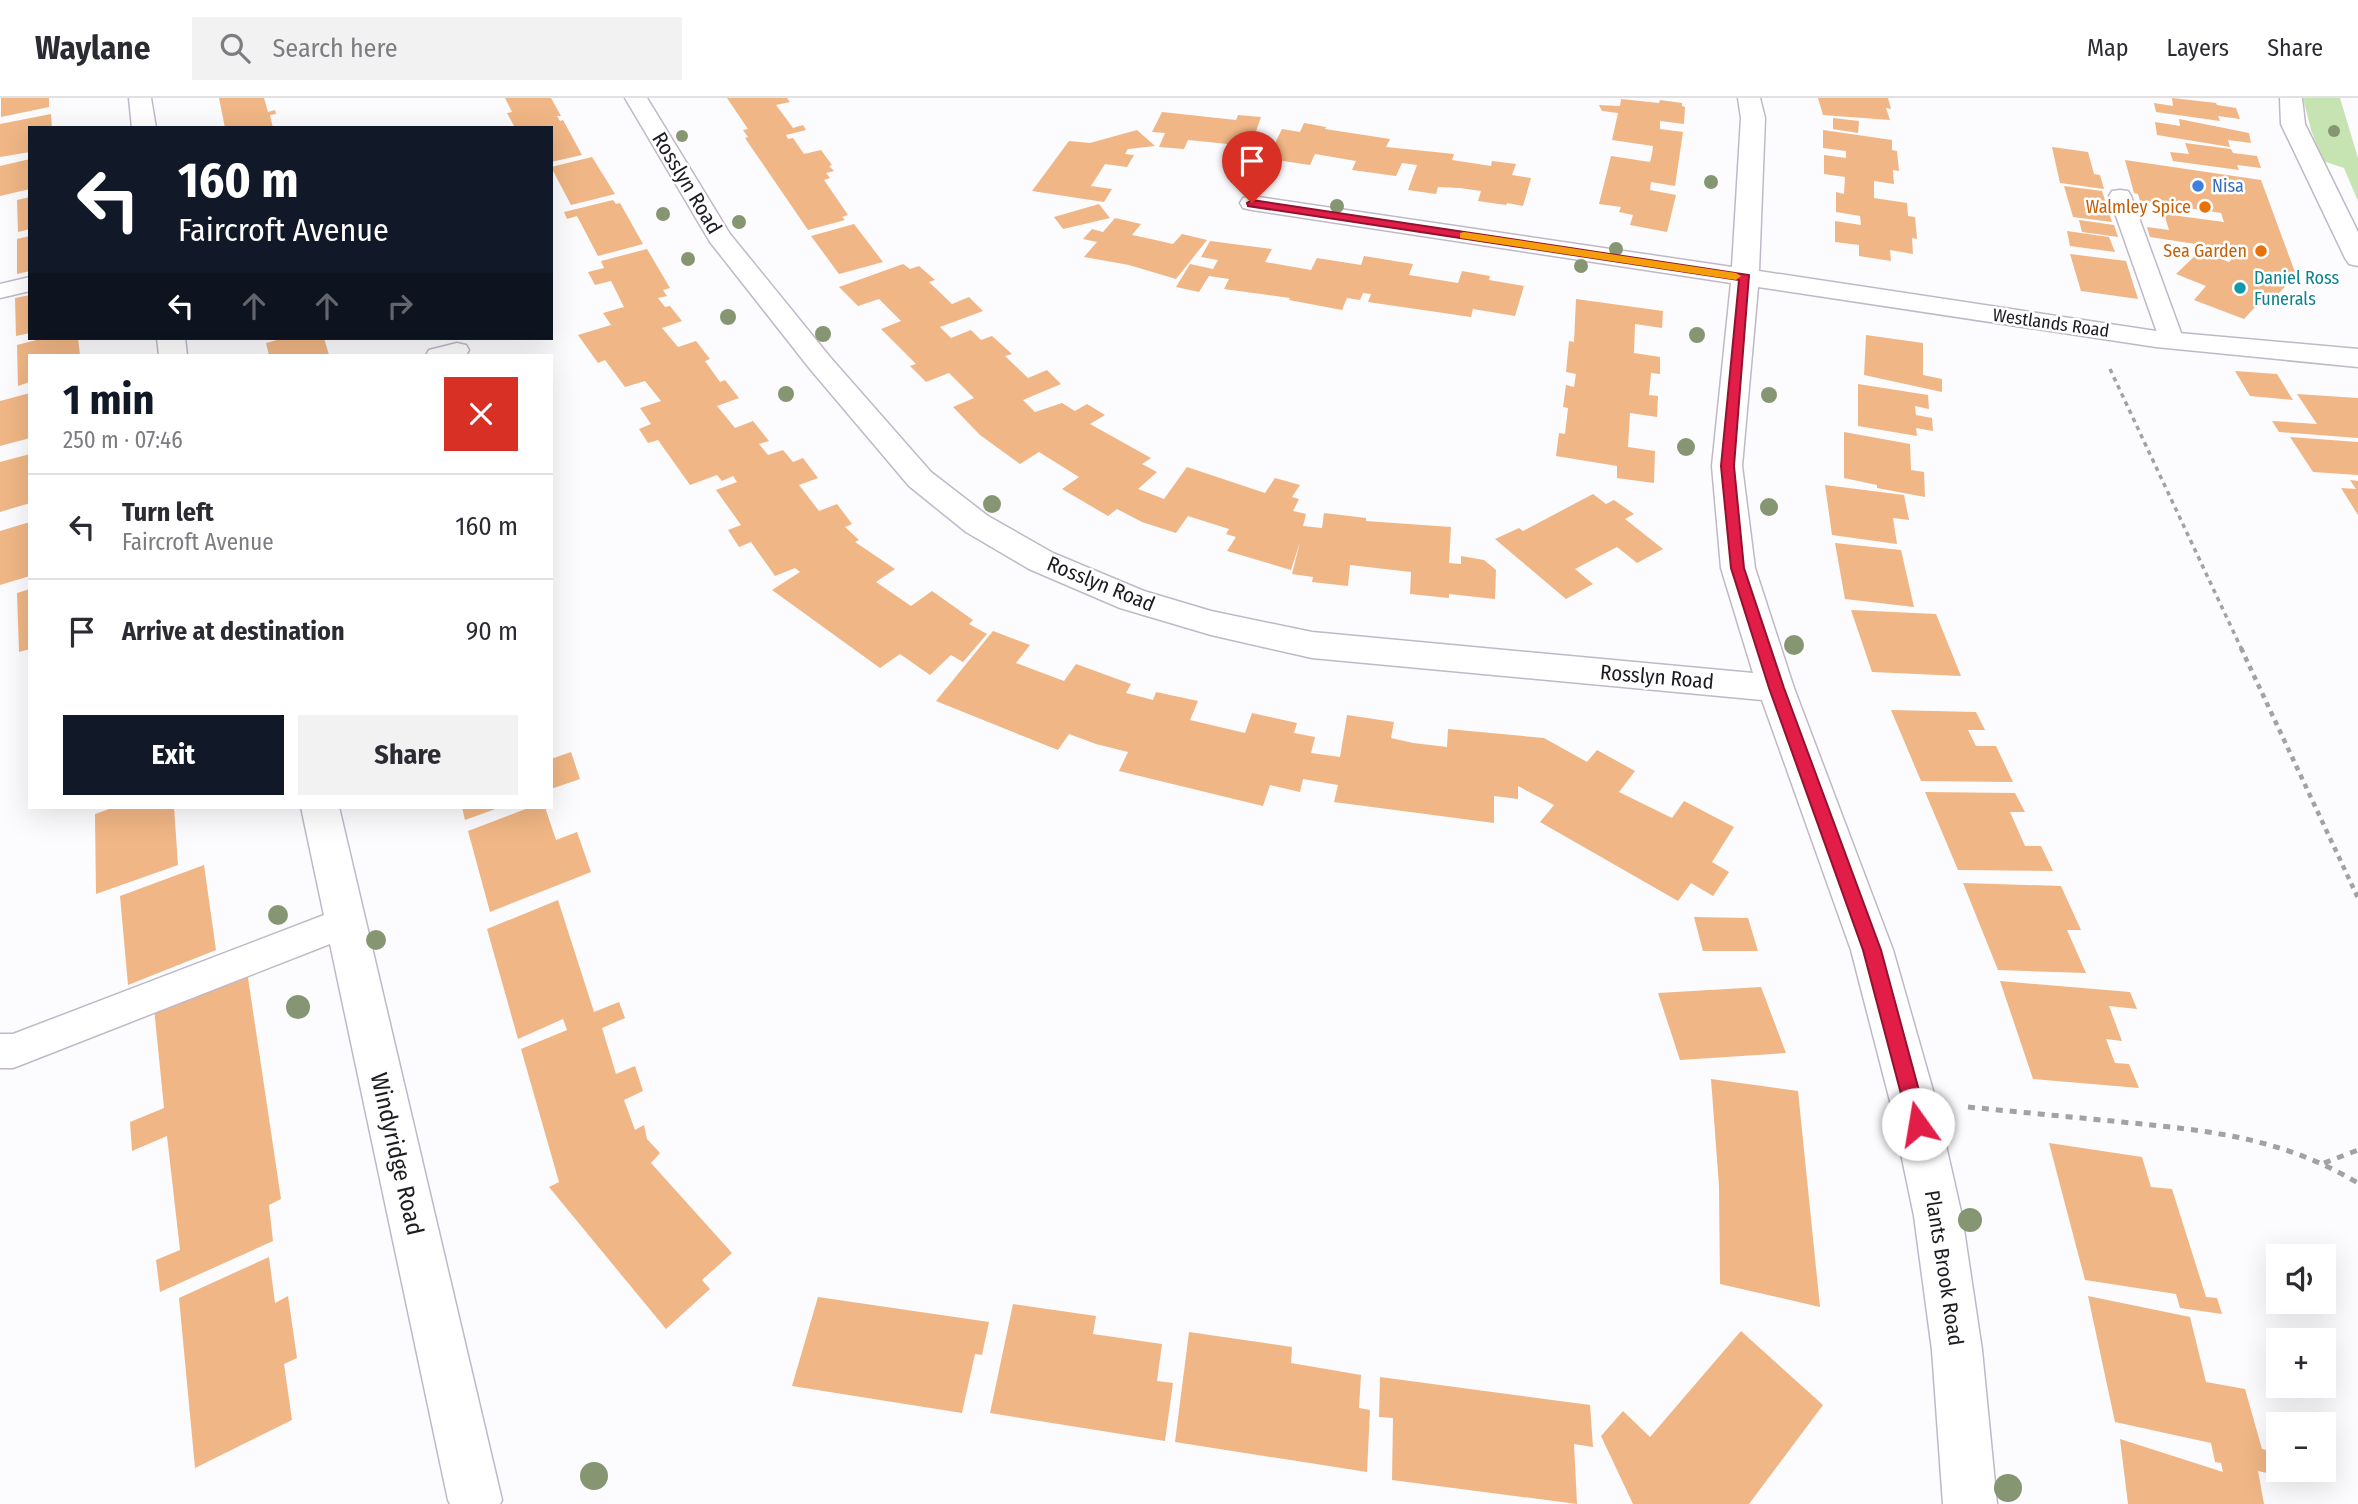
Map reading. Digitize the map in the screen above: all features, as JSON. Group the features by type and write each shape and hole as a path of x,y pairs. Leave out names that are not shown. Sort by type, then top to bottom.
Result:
{"street":[{"path":"140,98 144,126"},
{"name":"Rosslyn Road","path":"636,98 719,237 820,363 920,480 977,523 1041,561 1132,600 1211,623 1312,645 1776,688"},
{"name":"Plants Brook Road","path":"1749,98 1753,118 1745,278 1727,466 1738,568 1776,688 1872,950 1913,1101 1938,1216 1957,1350 1970,1504"},
{"path":"2291,98 2293,124 2358,258"},
{"name":"Westlands Road","path":"1252,203 2093,330 2172,341 2358,358"},
{"name":"Windyridge Road","path":"320,809 480,1503"}],"lane":[{"path":"2120,196 2172,341"},
{"path":"0,291 28,284"},
{"path":"0,1051 13,1051 345,922"}],"path":[{"path":"2093,330 2125,405 2358,898"},
{"path":"1913,1101 2213,1131 2266,1142 2324,1163 2358,1183"},
{"path":"2324,1163 2358,1150"}],"green space":[{"path":"2303,98 2340,98 2358,158 2358,201 2344,168 2323,161"}],"building":[{"path":"1,98 49,98 49,107 1,117"},
{"path":"219,98 264,98 268,112 275,110 276,114 270,115 273,126 225,126"},
{"path":"505,98 551,98 561,116 557,116 560,121 563,120 582,155 553,162 553,126 514,126 507,113 512,112"},
{"path":"727,98 787,98 790,102 776,105 793,128 803,125 806,130 786,135 788,139 793,138 804,154 821,150 832,165 829,166 834,171 826,173 830,178 824,180 848,215 842,217 845,220 808,230 745,138 748,137 743,130 748,129"},
{"path":"1818,98 1888,98 1891,109 1886,108 1890,120 1823,115"},
{"path":"2172,98 2236,108 2240,119 2218,116 2220,121 2156,112 2154,103 2173,106"},
{"path":"1621,99 1659,103 1660,100 1682,103 1685,107 1684,124 1660,121 1660,129 1683,132 1675,186 1651,182 1650,190 1676,195 1667,232 1630,225 1633,215 1619,212 1621,207 1599,204 1611,156 1650,162 1652,154 1653,146 1612,140 1618,113 1602,111 1599,105 1620,106"},
{"path":"1162,112 1236,120 1238,115 1261,117 1253,140 1275,143 1282,129 1300,132 1304,123 1390,139 1386,147 1454,154 1452,160 1491,166 1492,161 1516,164 1512,175 1531,178 1523,206 1506,205 1478,201 1481,191 1438,187 1436,194 1408,190 1417,165 1402,163 1396,176 1352,170 1356,161 1315,154 1310,165 1225,152 1228,144 1188,140 1184,149 1159,147 1165,133 1152,132"},
{"path":"51,114 52,126 28,126 28,152 0,157 0,124"},
{"path":"1833,118 1859,121 1858,133 1833,129"},
{"path":"2179,119 2249,133 2251,143 2228,140 2230,147 2157,135 2155,122 2180,126"},
{"path":"1137,130 1155,146 1128,149 1125,154 1134,155 1127,167 1105,164 1091,186 1112,189 1104,202 1032,191 1069,141 1090,143"},
{"path":"1823,130 1892,140 1892,150 1897,151 1899,171 1893,170 1894,184 1874,181 1874,198 1907,203 1908,216 1915,217 1917,239 1912,238 1913,254 1890,250 1891,261 1859,256 1859,245 1835,242 1835,221 1861,225 1860,216 1836,212 1836,192 1844,194 1845,177 1824,174 1824,155 1846,158 1846,151 1823,148"},
{"path":"2185,143 2231,149 2233,153 2257,156 2261,168 2237,165 2239,170 2173,161 2170,152 2189,154"},
{"path":"2052,147 2088,152 2094,174 2100,175 2104,189 2060,183"},
{"path":"592,157 615,194 571,205 553,167"},
{"path":"28,159 28,189 0,196 0,166"},
{"path":"2125,160 2261,180 2296,275 2266,307 2258,304 2244,319 2194,300 2206,286 2176,274 2200,251 2229,262 2238,253 2234,250 2150,237 2147,227 2169,230 2164,214 2224,222 2221,213 2140,201 2138,194 2134,193"},
{"path":"2064,186 2102,191 2112,222 2073,217"},
{"path":"28,197 28,230 18,232 17,200"},
{"path":"613,200 616,204 620,203 643,244 598,256 577,216 567,219 564,212"},
{"path":"1099,204 1110,218 1063,229 1054,217"},
{"path":"1115,218 1141,224 1132,235 1173,244 1182,234 1207,240 1176,279 1129,265 1084,257 1097,242 1083,239 1092,229 1103,232"},
{"path":"2079,220 2114,225 2118,237 2082,232"},
{"path":"854,224 883,262 839,274 811,236"},
{"path":"2067,231 2109,237 2115,252 2070,246"},
{"path":"28,236 28,271 17,274 17,239"},
{"path":"1210,241 1272,249 1265,262 1311,270 1317,258 1361,265 1364,256 1413,264 1409,275 1458,283 1462,271 1490,276 1489,280 1524,286 1515,316 1473,309 1471,317 1368,302 1371,294 1363,293 1360,300 1347,298 1342,310 1289,300 1290,298 1224,289 1229,279 1209,276 1199,292 1176,287 1190,264 1213,269 1218,260 1201,257"},
{"path":"647,249 670,288 663,290 667,296 658,298 665,307 670,306 682,321 662,328 678,347 696,341 710,359 705,361 720,382 725,380 739,398 717,406 735,428 753,421 769,441 759,444 768,455 783,450 793,462 803,458 818,478 799,485 819,511 837,504 852,524 845,527 859,540 855,542 895,569 876,582 911,606 932,591 973,620 969,624 987,634 963,662 951,655 930,675 900,654 880,668 772,590 800,572 795,568 775,576 751,542 739,547 728,530 741,525 716,490 737,482 733,476 722,481 717,475 690,485 658,440 648,443 639,429 651,424 640,408 661,401 645,381 625,387 605,360 598,363 578,335 611,325 603,313 624,307 611,281 595,285 588,272 604,268 601,261"},
{"path":"2070,254 2126,261 2138,299 2081,291"},
{"path":"903,264 910,269 919,266 935,280 929,282 952,304 969,297 983,311 940,327 951,338 971,330 981,340 992,336 1012,354 1005,356 1028,378 1047,370 1061,384 1023,400 1035,412 1062,403 1075,411 1087,404 1105,415 1090,424 1151,458 1142,464 1157,472 1138,489 1164,499 1187,467 1265,493 1275,478 1300,485 1292,497 1299,499 1293,511 1306,514 1303,526 1322,528 1324,513 1366,518 1366,521 1451,527 1449,563 1461,564 1461,556 1484,560 1496,570 1495,599 1449,594 1449,598 1410,594 1411,572 1350,565 1348,586 1312,582 1313,577 1292,574 1300,542 1291,570 1227,551 1236,537 1226,534 1229,529 1188,516 1176,533 1142,522 1117,509 1108,516 1062,489 1079,477 1039,452 1020,464 980,435 953,407 974,398 949,373 926,382 910,366 916,364 881,329 901,321 879,299 858,306 839,287"},
{"path":"28,295 28,333 16,336 15,298"},
{"path":"1576,299 1663,311 1662,328 1635,324 1634,353 1660,357 1660,374 1651,373 1649,395 1658,396 1657,417 1630,413 1628,447 1655,451 1654,483 1617,478 1617,466 1556,456 1559,433 1565,434 1568,408 1563,407 1566,385 1574,387 1576,374 1566,372 1569,341 1574,342"},
{"path":"1866,335 1923,343 1923,375 1942,379 1942,392 1864,375"},
{"path":"36,340 78,340 80,354 28,354 28,383 18,386 17,345"},
{"path":"277,340 325,340 329,354 269,354 266,343"},
{"path":"2235,371 2277,374 2293,400 2250,396"},
{"path":"1858,384 1928,395 1929,409 1915,406 1916,415 1932,418 1933,431 1916,428 1917,436 1858,426"},
{"path":"28,394 28,439 0,446 0,401"},
{"path":"2297,394 2358,398 2358,438 2279,432 2272,421 2317,424"},
{"path":"1844,432 1910,444 1911,470 1924,472 1925,497 1877,488 1877,485 1844,478"},
{"path":"2290,437 2358,442 2358,475 2313,472"},
{"path":"28,455 28,504 0,512 0,462"},
{"path":"2350,480 2358,481 2358,515 2341,488 2356,489"},
{"path":"1825,485 1904,495 1909,520 1893,518 1897,544 1832,535"},
{"path":"1593,494 1606,504 1614,500 1634,514 1625,519 1663,549 1637,563 1617,547 1575,569 1593,584 1566,599 1495,539 1519,528 1523,531"},
{"path":"28,523 28,577 0,585 0,531"},
{"path":"1835,543 1901,550 1914,607 1845,599"},
{"path":"28,590 28,650 19,652 17,593"},
{"path":"1851,610 1936,614 1961,676 1872,672"},
{"path":"993,631 1030,645 1016,663 1064,681 1076,664 1131,684 1126,693 1153,700 1156,692 1198,701 1190,720 1245,733 1252,713 1297,723 1294,733 1315,737 1311,753 1340,757 1347,715 1394,722 1391,738 1413,743 1447,747 1448,729 1544,738 1587,762 1597,750 1635,771 1619,792 1672,818 1684,801 1734,827 1712,862 1729,872 1713,896 1691,883 1678,901 1540,822 1554,805 1518,786 1518,799 1494,796 1494,823 1334,802 1338,785 1303,779 1300,792 1270,785 1263,806 1119,771 1128,752 1069,734 1058,750 936,701"},
{"path":"1891,710 1976,712 1985,730 1968,730 1976,746 1996,746 2013,782 1921,781"},
{"path":"571,752 580,779 553,788 553,758"},
{"path":"1925,792 2015,793 2025,812 2010,812 2025,846 2041,846 2053,871 1958,870"},
{"path":"109,809 174,809 178,865 96,894 95,814"},
{"path":"462,809 495,809 465,820"},
{"path":"526,809 546,809 556,840 577,832 591,872 490,912 468,831"},
{"path":"204,865 216,950 128,985 120,896"},
{"path":"1963,883 2061,886 2081,930 2067,930 2086,973 1998,970"},
{"path":"558,900 594,1012 619,1002 625,1018 602,1028 616,1074 635,1066 643,1091 624,1100 635,1130 644,1125 647,1139 660,1153 651,1163 732,1253 702,1280 710,1289 666,1329 549,1187 559,1182 521,1049 567,1030 563,1019 518,1039 487,929"},
{"path":"1694,917 1748,918 1758,951 1703,951"},
{"path":"247,971 281,1199 269,1205 273,1241 160,1292 156,1260 180,1250 167,1136 132,1151 130,1122 164,1108 154,1008"},
{"path":"2000,981 2130,992 2137,1009 2109,1006 2122,1041 2106,1039 2115,1063 2129,1064 2139,1088 2033,1079"},
{"path":"1761,987 1786,1053 1680,1060 1658,993"},
{"path":"1711,1079 1798,1091 1820,1307 1720,1284 1719,1186"},
{"path":"2049,1143 2142,1157 2151,1187 2172,1189 2206,1297 2217,1298 2222,1314 2180,1308 2176,1294 2085,1280"},
{"path":"269,1257 275,1303 288,1296 297,1358 284,1364 292,1420 195,1468 179,1298"},
{"path":"2088,1296 2190,1317 2206,1382 2245,1389 2262,1449 2266,1450 2266,1473 2258,1471 2264,1504 2128,1504 2120,1439 2223,1472 2221,1463 2215,1462 2211,1443 2115,1422"},
{"path":"818,1297 989,1322 982,1355 975,1354 962,1413 792,1386"},
{"path":"1013,1304 1096,1316 1093,1334 1162,1344 1157,1381 1173,1383 1165,1441 990,1413"},
{"path":"1741,1331 1823,1405 1749,1504 1633,1504 1601,1436 1623,1411 1650,1437"},
{"path":"1189,1332 1292,1347 1291,1363 1361,1375 1359,1408 1370,1410 1367,1472 1175,1442"},
{"path":"1380,1377 1590,1405 1593,1447 1574,1444 1577,1504 1392,1480 1393,1418 1379,1417"}],"slow traffic":[{"path":"1464,235 1736,276"}],"place":[{"name":"Nisa","path":"2198,186"},
{"name":"Walmley Spice","path":"2205,207"},
{"name":"Sea Garden","path":"2261,251"},
{"name":"Daniel Ross Funerals","path":"2240,288"}],"route":[{"path":"1252,203 1745,278 1727,466 1738,568 1776,688 1872,950 1918,1124"}]}
